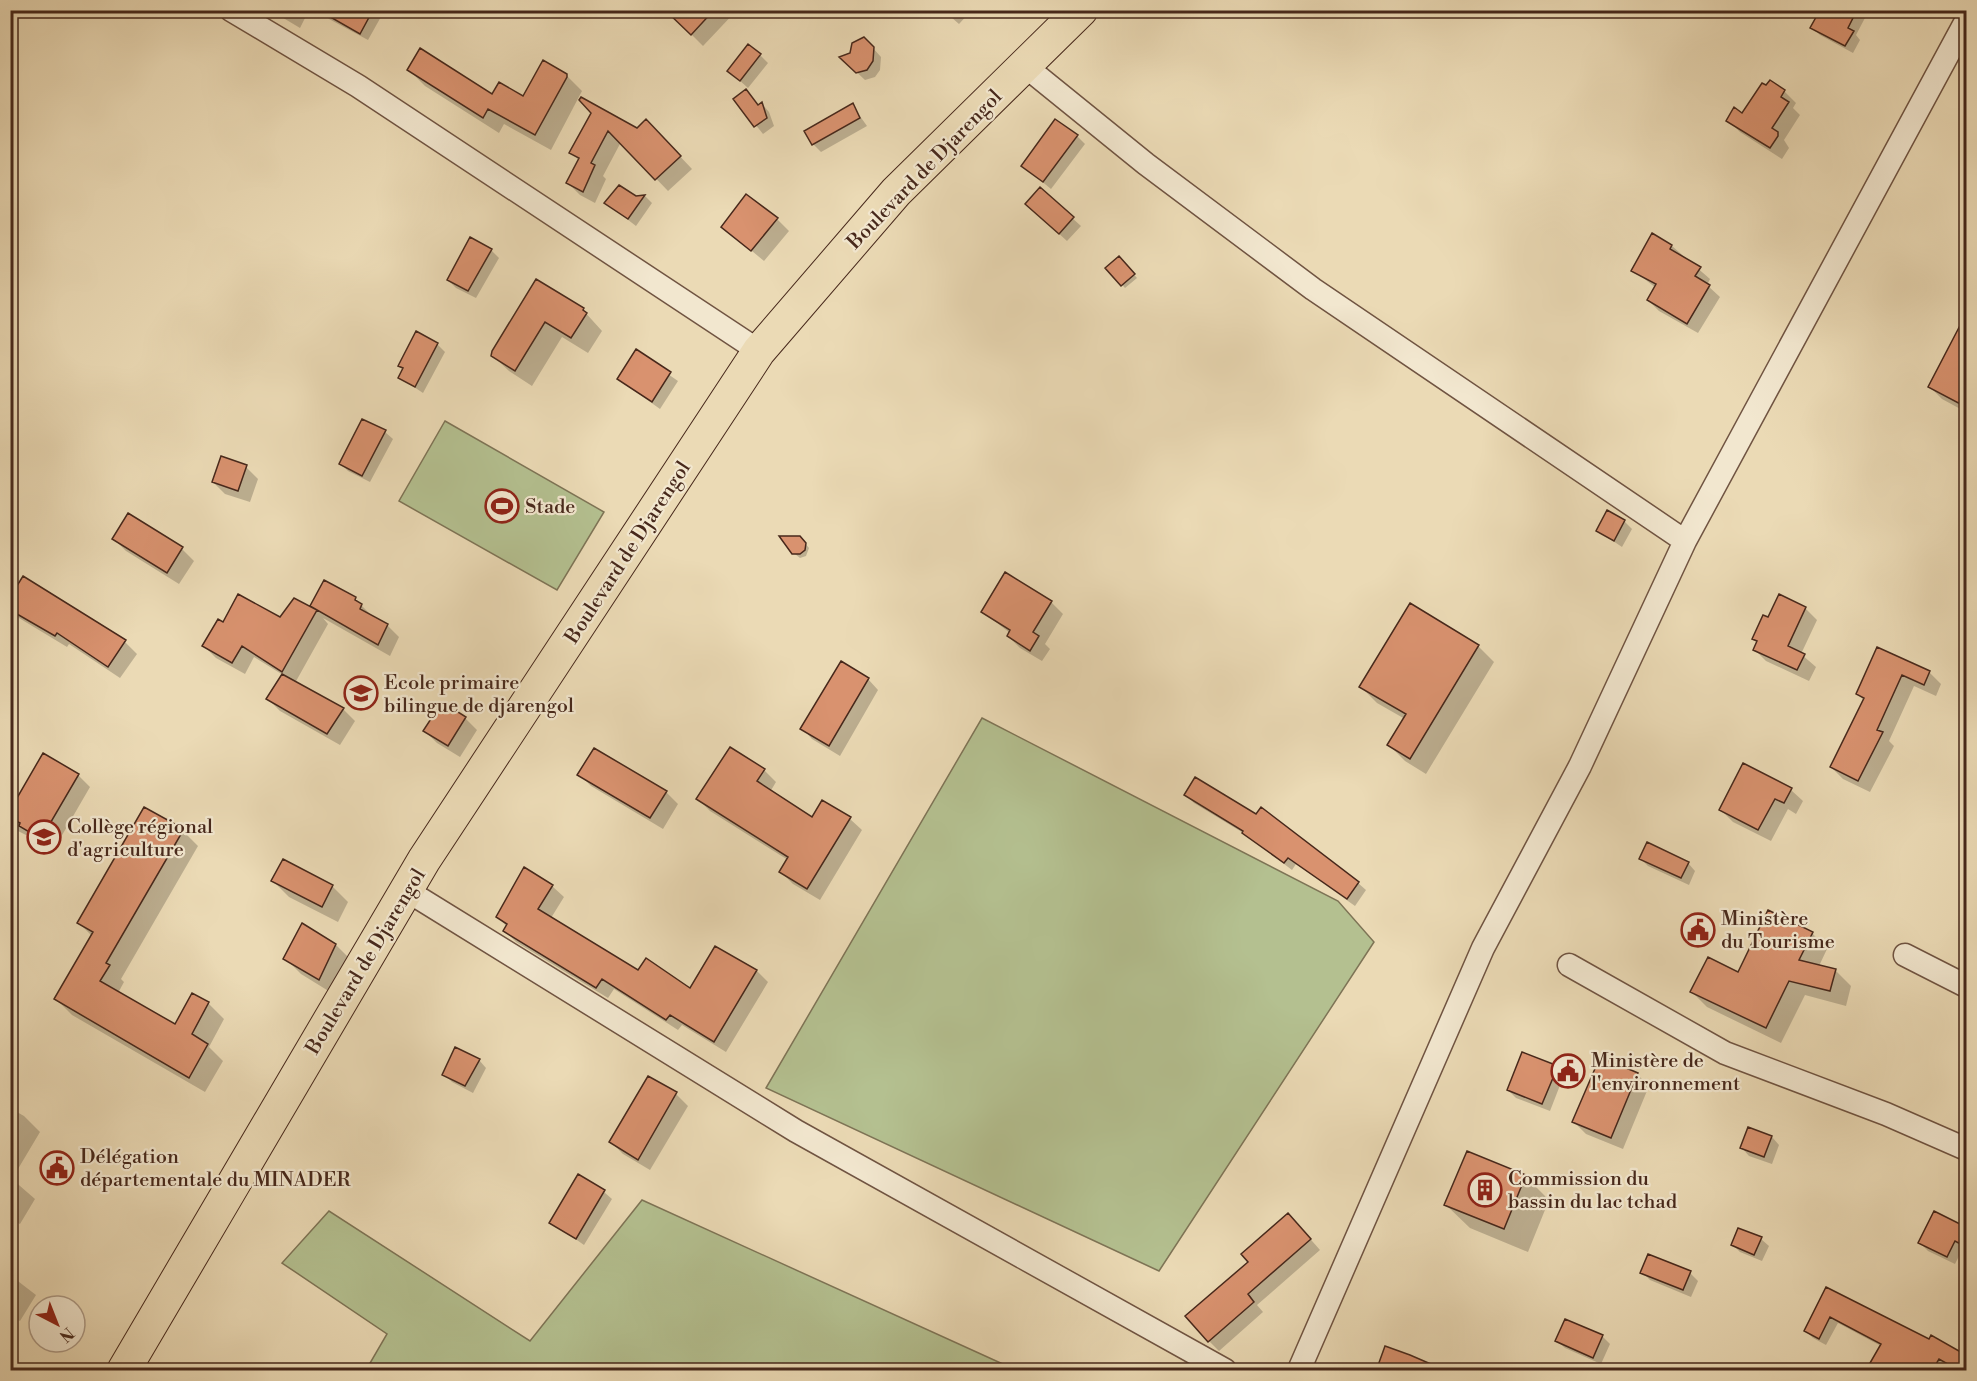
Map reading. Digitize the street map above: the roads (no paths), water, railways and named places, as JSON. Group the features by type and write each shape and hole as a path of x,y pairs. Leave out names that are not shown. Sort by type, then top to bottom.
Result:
{"main road":[{"name":"Boulevard de Djarengol","path":"124,1371 406,890 759,351 896,192 1081,10"}],"street":[{"path":"231,10 358,86 759,351"},
{"path":"1299,1371 1483,948 1580,766 1685,541 1966,21"},
{"path":"1024,66 1146,164 1313,290 1685,541"},
{"path":"406,890 796,1131 1225,1371"},
{"path":"1905,955 1966,986"},
{"path":"1569,965 1725,1053 1887,1113 1966,1149"}],"place":[{"name":"Stade","path":"502,506"},
{"name":"Ecole primaire bilingue de djarengol","path":"361,693"},
{"name":"Collège régional d'agriculture","path":"44,837"},
{"name":"Ministère du Tourisme","path":"1698,930"},
{"name":"Ministère de l'environnement","path":"1568,1071"},
{"name":"Délégation départementale du MINADER","path":"57,1168"},
{"name":"Commission du bassin du lac tchad","path":"1485,1190"}]}
